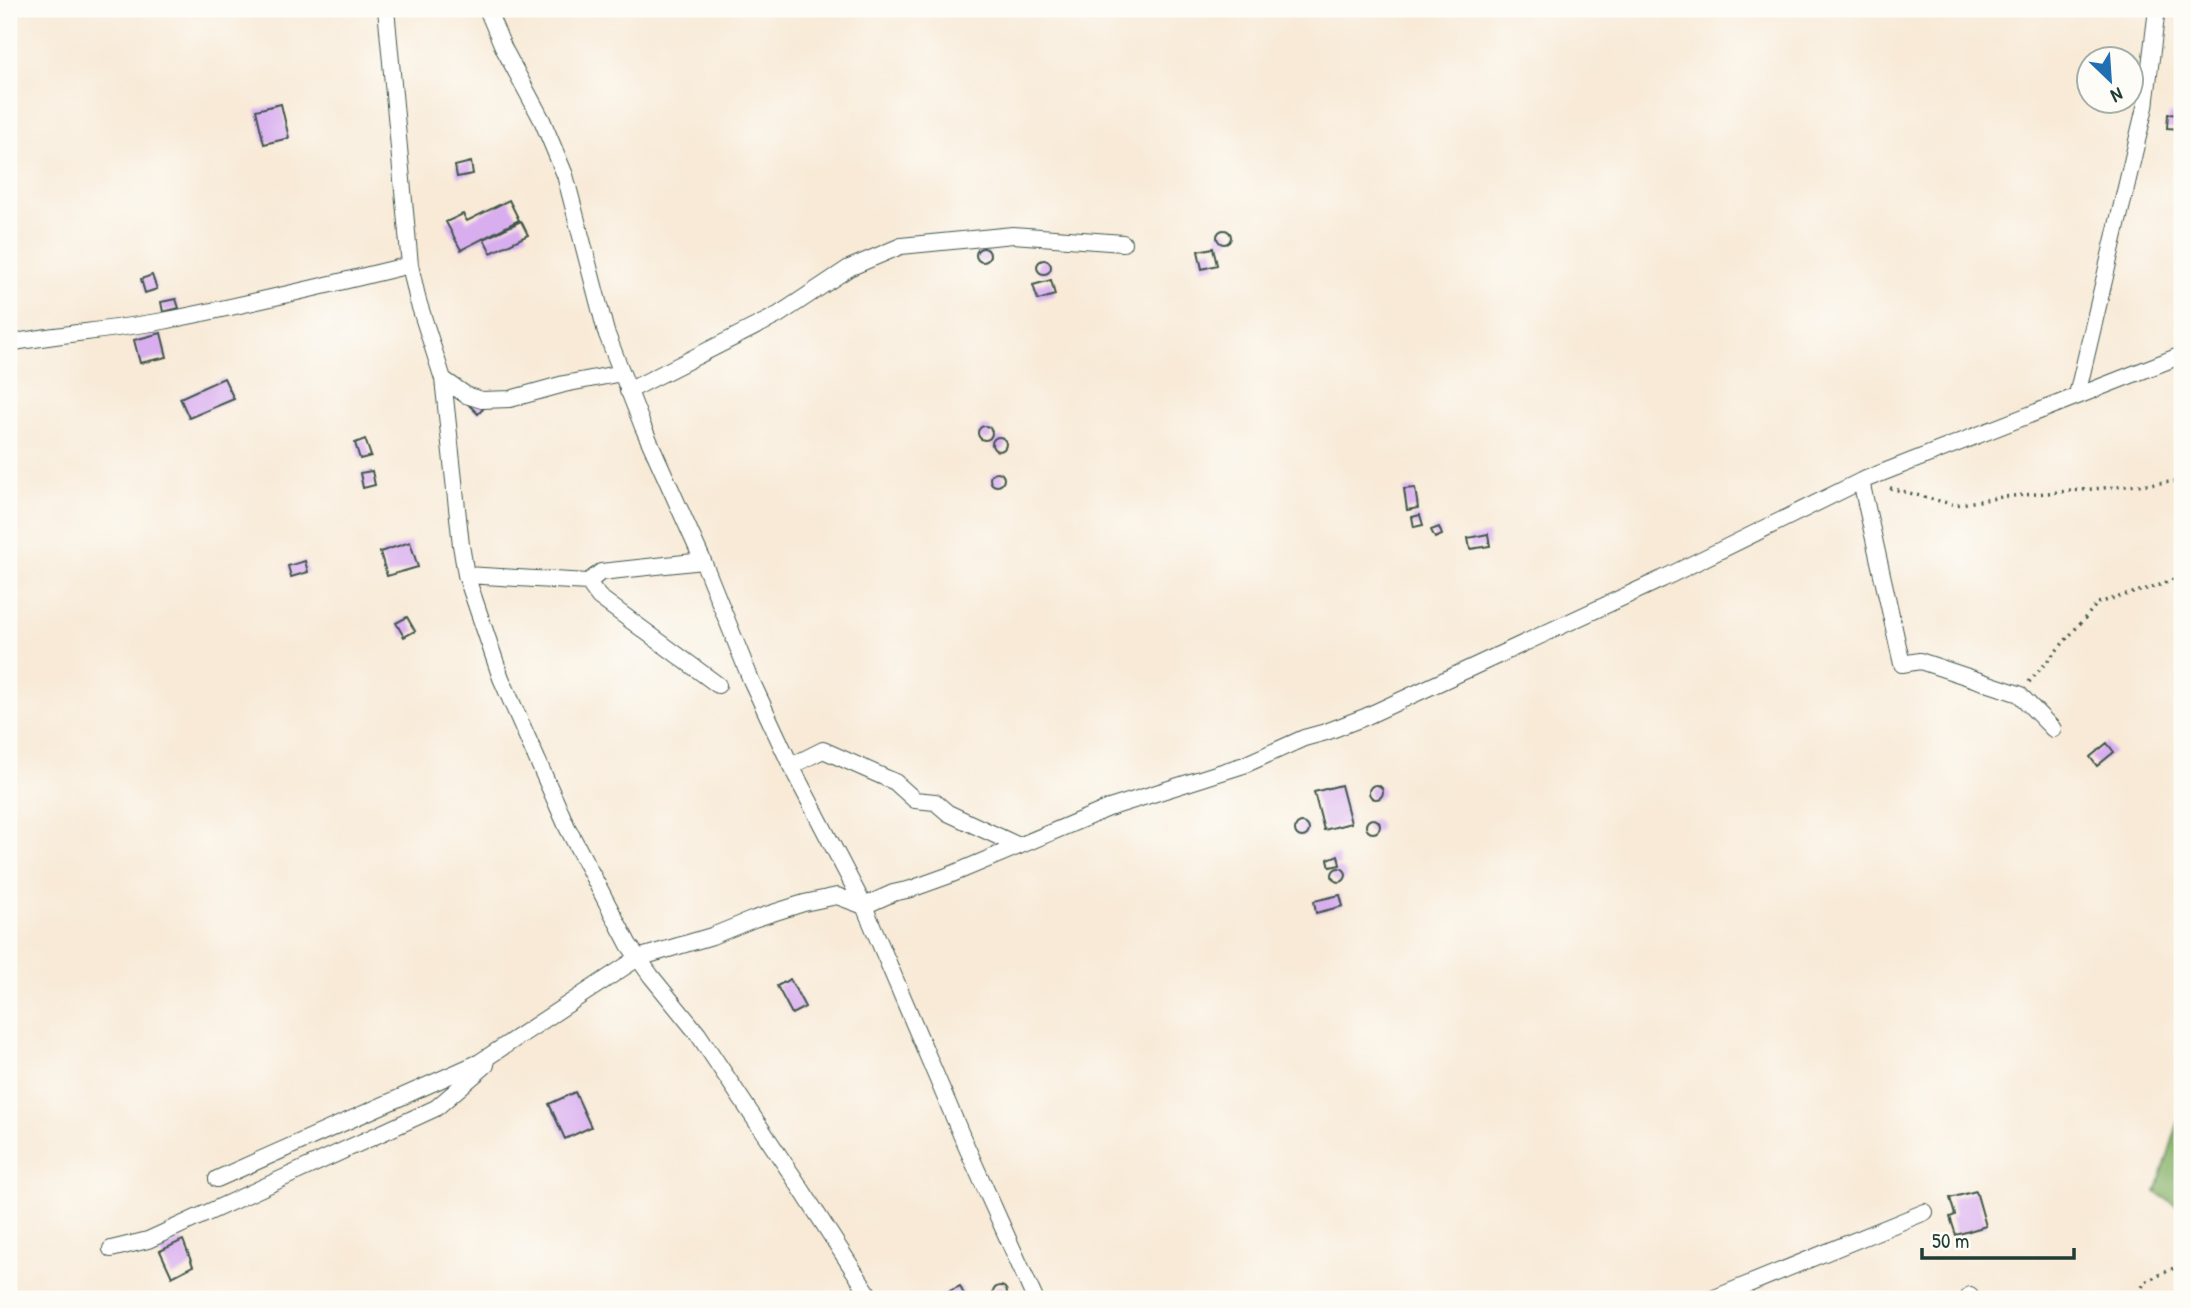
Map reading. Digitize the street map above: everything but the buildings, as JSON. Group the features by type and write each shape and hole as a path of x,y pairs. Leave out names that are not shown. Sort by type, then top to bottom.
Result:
{"street":[{"path":"386,9 410,265 418,301 443,379 466,575 501,678 567,827 629,945 698,1034 872,1299"},
{"path":"487,9 504,49 542,120 565,175 606,332 643,427 703,561 751,680 791,766 864,906 1034,1299"},
{"path":"2077,395 2145,107 2157,9"},
{"path":"628,391 778,315 849,268 901,246 1013,235 1123,243"},
{"path":"9,343 256,303 410,265"},
{"path":"217,1179 480,1062 638,958 712,936 804,903 837,896 864,906 893,893 950,876 1109,808 1244,765 1304,738 1385,708 1687,568 1861,481 2182,355"},
{"path":"443,379 466,395 482,400 510,399 564,384 622,373"},
{"path":"1861,481 1902,664 1920,661 2019,694 2053,729"},
{"path":"466,575 587,582 601,572 703,561"},
{"path":"587,582 599,597 718,685"},
{"path":"791,766 823,750 895,782 915,800 935,802 948,813 1019,846"},
{"path":"111,1249 148,1240 436,1108 520,1036"},
{"path":"1712,1299 1925,1212"}],"path":[{"path":"1861,481 1955,505 2002,497 2182,481"},
{"path":"2019,694 2098,603 2160,585 2182,575"},
{"path":"2136,1299 2145,1282 2182,1264"}],"green space":[{"path":"2182,1111 2182,1209 2156,1192"}],"waterway":[{"path":"9,1299 14,1293 35,1299"}]}
